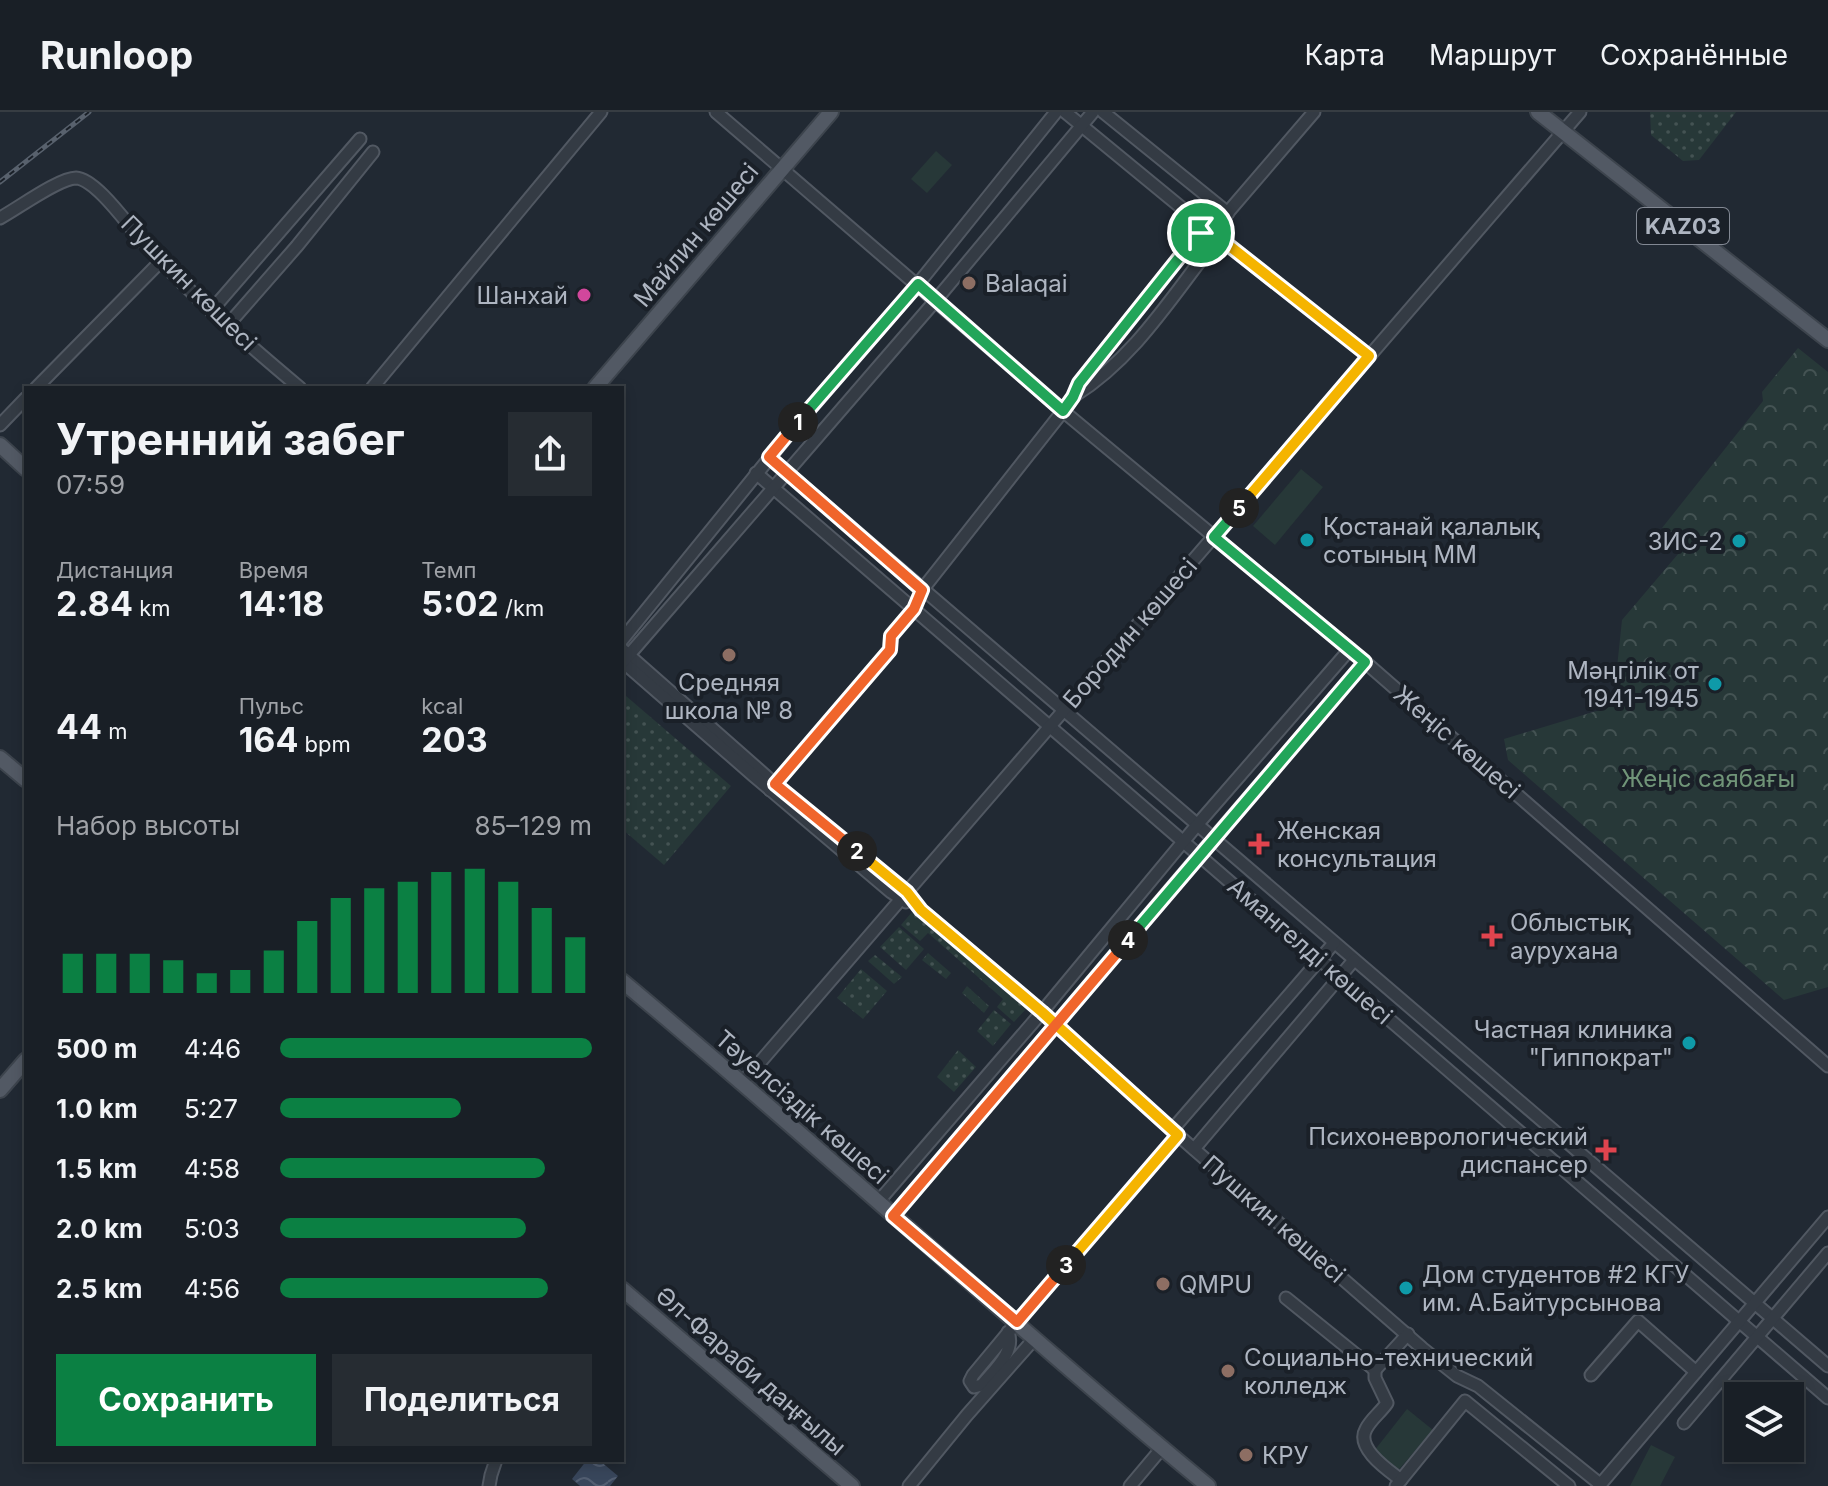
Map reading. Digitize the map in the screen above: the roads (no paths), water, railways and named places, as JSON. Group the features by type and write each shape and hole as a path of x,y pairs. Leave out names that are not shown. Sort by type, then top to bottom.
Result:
{"main road":[{"name":"Майлин көшесі","path":"597,386 831,112"},
{"name":"KАZ03","path":"1538,112 1828,340"},
{"path":"0,445 24,467"},
{"path":"0,758 24,778"},
{"name":"Тәуелсіздік көшесі","path":"624,983 743,1082 1012,1327 1035,1338 1208,1486"},
{"path":"0,1090 24,1062"},
{"name":"Әл-Фараби даңғылы","path":"625,1297 852,1486"}],"street":[{"path":"374,386 601,112"},
{"name":"Жеңіс көшесі","path":"716,112 1063,411 1350,649 1828,1066"},
{"path":"624,638 769,457 918,284 1056,112"},
{"path":"1065,112 1369,356"},
{"path":"624,658 936,300 1093,112"},
{"path":"1103,112 1228,213"},
{"path":"772,787 890,650 891,636 914,609 922,590 1063,411 1079,383 1194,239 1201,233 1211,232 1314,112"},
{"name":"Бородин көшесі","path":"743,1082 1580,112"},
{"path":"211,311 360,139"},
{"path":"227,326 373,152"},
{"name":"Пушкин көшесі","path":"0,218 64,181 78,178 88,182 211,311 298,386"},
{"path":"1073,397 1096,382 1133,347 1210,248 1213,239 1211,232"},
{"path":"38,386 161,261"},
{"path":"0,425 24,400"},
{"name":"Амангелді көшесі","path":"769,457 1828,1366"},
{"name":"Амангелді көшесі","path":"756,473 1828,1398"},
{"path":"878,1202 1350,649"},
{"name":"Пушкин көшесі","path":"624,658 772,787 1042,1012 1422,1348 1457,1376 1478,1386 1600,1485"},
{"path":"893,1216 1365,662"},
{"path":"1099,943 1114,956"},
{"path":"1012,1327 1011,1348 982,1385 974,1387 970,1381 973,1375 1012,1327 1334,943"},
{"path":"1194,1149 1354,960"},
{"path":"958,1108 975,1121"},
{"path":"1600,1485 1828,1217"},
{"path":"1684,1423 1828,1253"},
{"path":"1286,1298 1375,1370"},
{"path":"1591,1375 1638,1321 1696,1372"},
{"path":"1408,1334 1375,1370 1375,1378 1387,1403 1364,1431 1364,1441 1369,1451 1398,1483 1465,1401 1569,1486"},
{"path":"909,1486 1035,1338"},
{"path":"1130,1486 1162,1448"},
{"path":"489,1486 495,1462"}],"water":[{"path":"585,1462 601,1462 618,1476 610,1486 580,1486 572,1479"}],"railway":[{"path":"0,182 89,112"}],"place":[{"name":"Balaqai","path":"969,283"},
{"name":"Шанхай","path":"584,295"},
{"name":"Қостанай қалалық сотының ММ","path":"1307,540"},
{"name":"ЗИС-2","path":"1739,541"},
{"name":"Средняя школа № 8","path":"729,655"},
{"name":"Мәңгілік от 1941-1945","path":"1715,684"},
{"name":"Женская консультация","path":"1259,844"},
{"name":"Облыстық аурухана","path":"1492,936"},
{"name":"Частная клиника \"Гиппократ\"","path":"1689,1043"},
{"name":"Психоневрологический диспансер","path":"1606,1150"},
{"name":"QMPU","path":"1163,1284"},
{"name":"Дом студентов #2 КГУ им. А.Байтурсынова","path":"1406,1288"},
{"name":"Социально-технический колледж","path":"1228,1371"},
{"name":"КРУ","path":"1246,1455"}],"park label":[{"name":"Жеңіс саябағы","path":"1708,778"}]}
